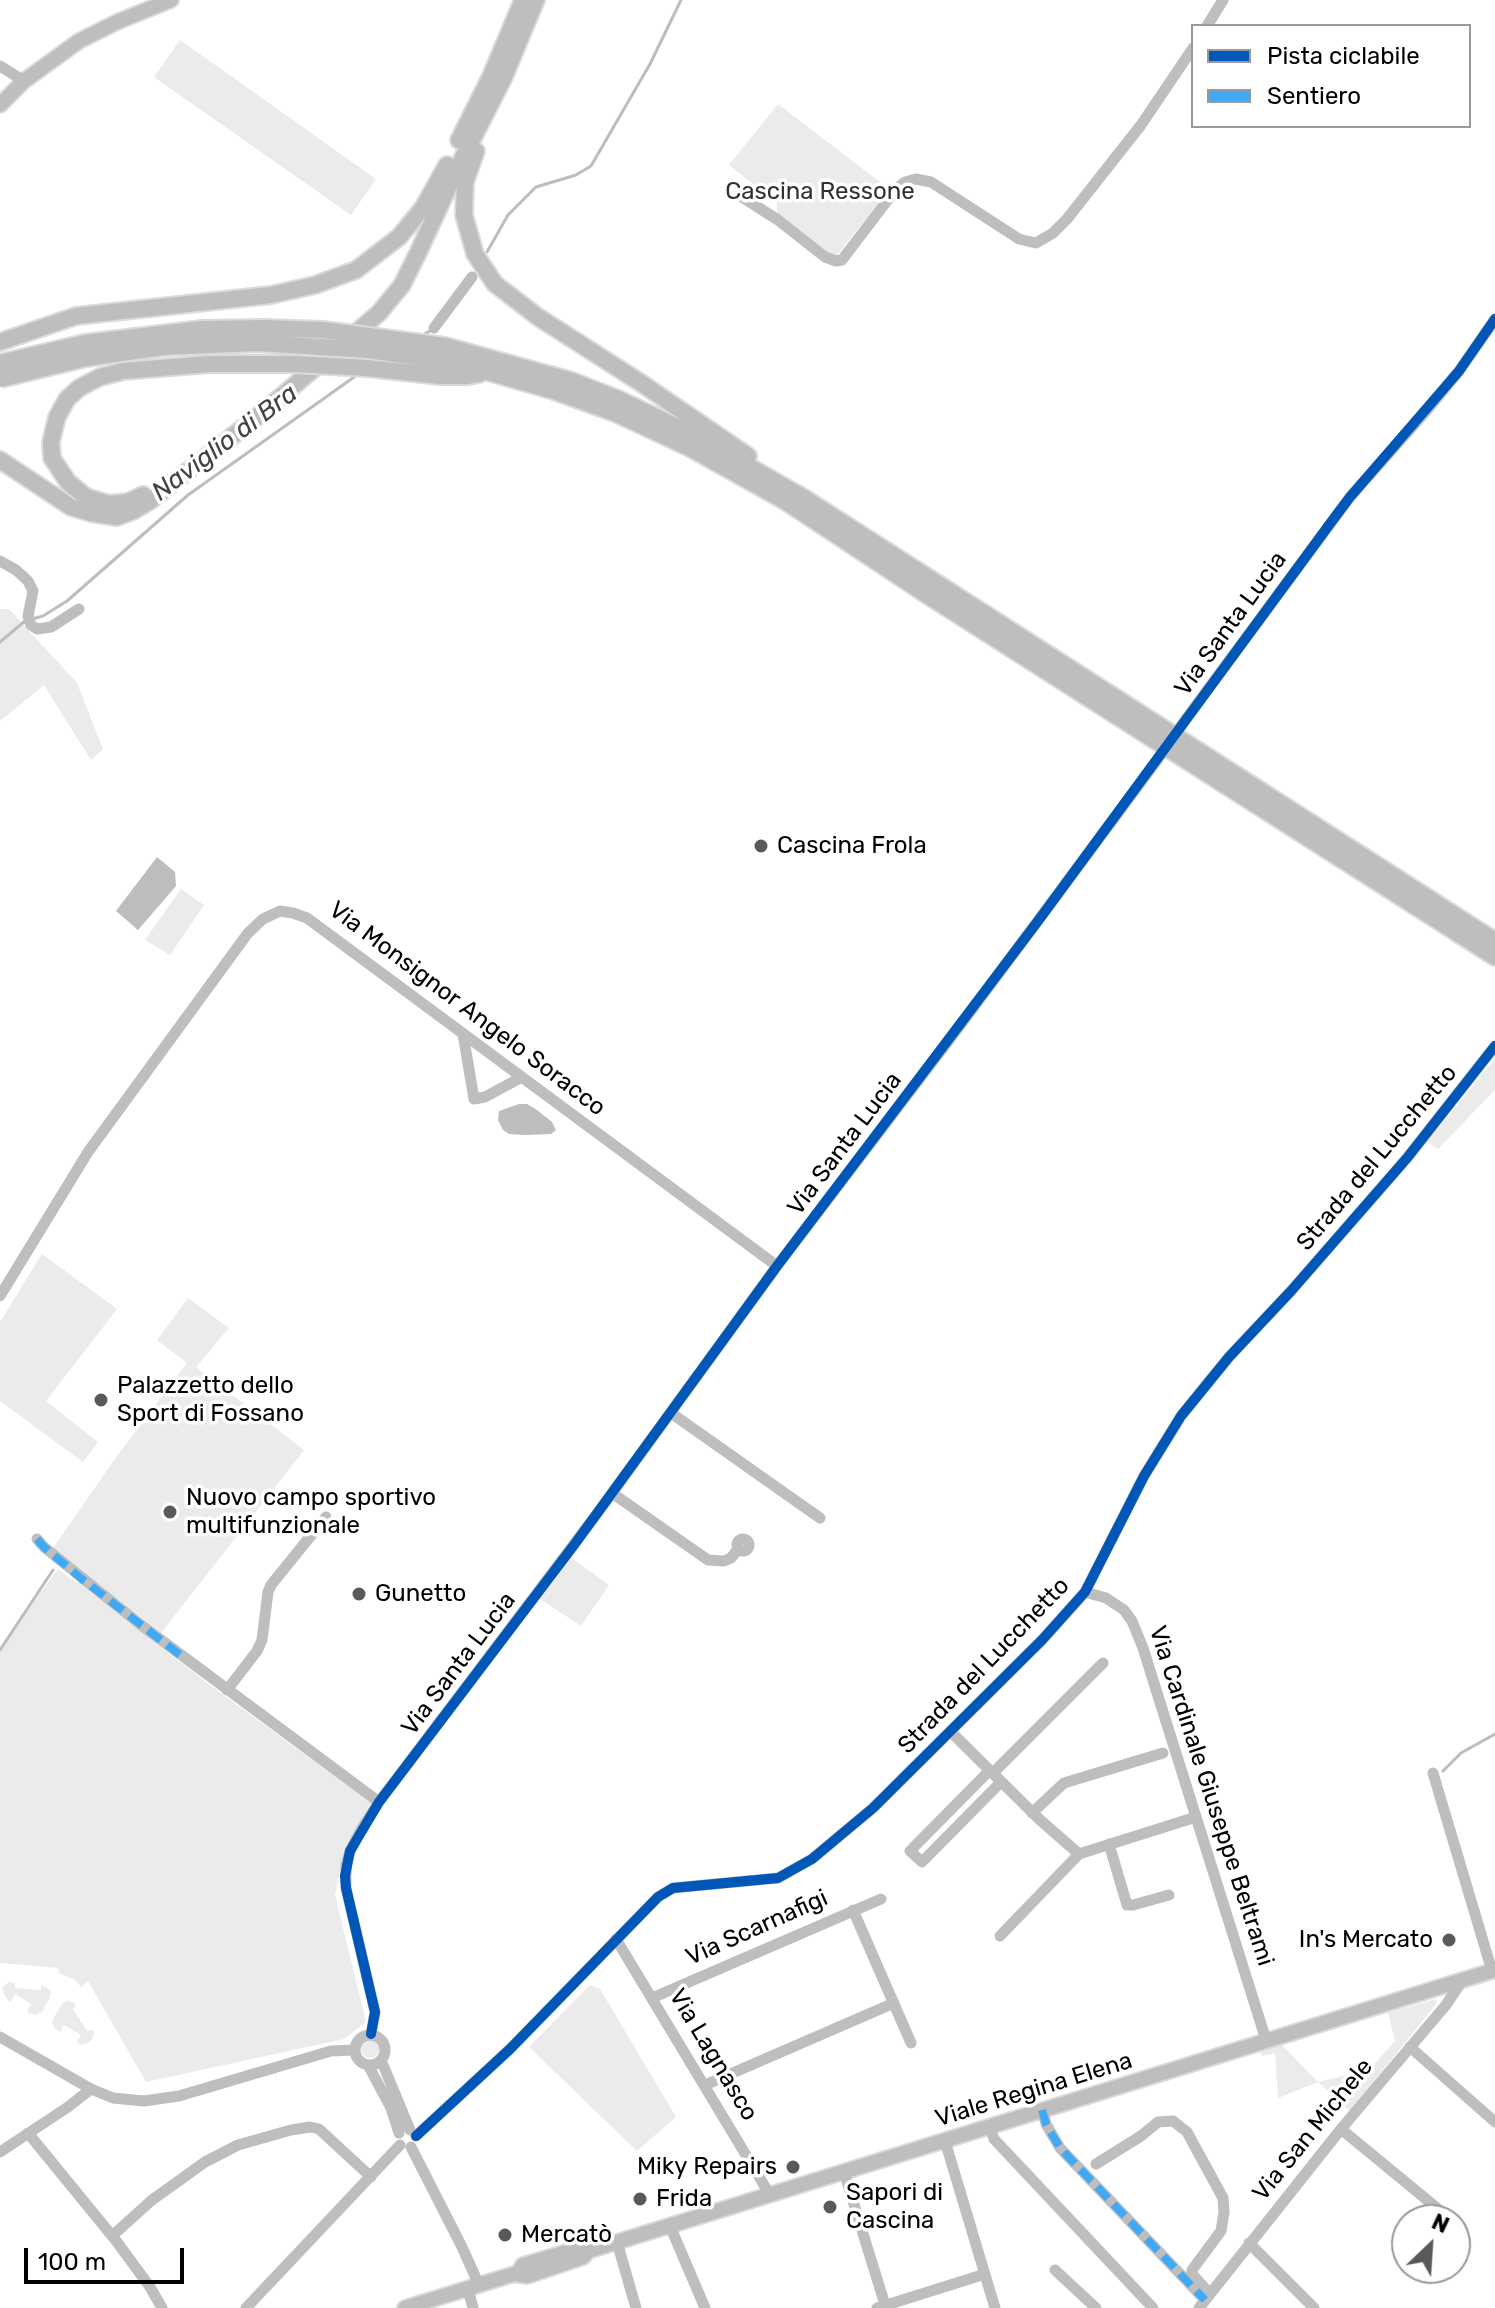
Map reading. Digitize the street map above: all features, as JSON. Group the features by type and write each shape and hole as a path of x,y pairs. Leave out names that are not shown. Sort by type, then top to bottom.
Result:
{"highway":[{"path":"523,0 465,182 464,215 475,254 485,272 495,284 538,317 725,439 804,498"},
{"path":"0,342 76,316 271,295 315,285 356,270 399,237 423,208 498,75 536,0"},
{"path":"0,460 71,507 91,513 117,517 150,501 263,412 385,306 407,274 498,75"},
{"path":"0,363 85,343 202,329 323,330 488,372 615,413 690,448 785,501 1495,957"},
{"path":"0,379 86,358 163,347 257,343 368,350 572,381 692,434 804,498 1495,941"},
{"path":"180,477 128,502 109,504 86,497 68,482 52,458 54,426 67,399 79,388 100,377 123,371 209,364 367,368 443,361"}],"main road":[{"path":"0,105 24,81 79,41 109,25 171,0"},
{"name":"Viale Regina Elena","path":"405,2308 518,2273 523,2265 580,2248 587,2252 945,2141 992,2133 1042,2110 1493,1970"}],"street":[{"path":"1208,24 1223,0"},
{"path":"739,195 778,220 825,257 836,261 842,260 896,189 916,179 931,182 1019,239 1036,243 1053,233 1067,219 1141,125 1191,51"},
{"path":"0,66 24,81"},
{"name":"Via Santa Lucia","path":"371,2034 375,2012 345,1876 350,1851 379,1802 612,1493 777,1266 959,1027 1350,497 1459,371 1495,319"},
{"path":"0,561 28,581 33,591 28,616 31,625 37,629 51,627 79,609"},
{"name":"Via Monsignor Angelo Soracco","path":"0,1296 88,1152 248,933 263,919 280,911 307,918 777,1266"},
{"path":"463,1034 474,1099 485,1097 522,1077"},
{"name":"Strada del Lucchetto","path":"407,2138 510,2049 666,1891 778,1878 812,1859 873,1808 1042,1640 1085,1592 1144,1476 1181,1416 1229,1357 1407,1158 1495,1046"},
{"path":"671,1413 820,1518"},
{"path":"612,1493 708,1560 724,1561 738,1549"},
{"path":"227,1690 262,1640 271,1585 326,1517"},
{"path":"37,1539 82,1579 184,1658 379,1802"},
{"name":"Via Cardinale Giuseppe Beltrami","path":"1085,1592 1115,1602 1124,1610 1143,1648 1266,2040"},
{"path":"995,1775 910,1851 922,1862 995,1775 1103,1663"},
{"path":"950,1731 1032,1813 1079,1854"},
{"path":"1032,1813 1064,1783 1163,1753"},
{"path":"1433,1773 1490,1951 1493,1970"},
{"path":"1000,1936 1079,1854 1196,1817"},
{"path":"1109,1844 1127,1905 1169,1895"},
{"name":"Via Scarnafigi","path":"652,1998 881,1899"},
{"path":"853,1910 911,2043"},
{"name":"Via Lagnasco","path":"616,1939 770,2195"},
{"name":"Via San Michele","path":"1205,2301 1341,2129 1446,2005 1459,1980"},
{"path":"705,2085 894,2003"},
{"path":"368,2065 381,2060 385,2052 379,2037 371,2034 359,2039 354,2050 358,2060 368,2065 462,2247 473,2287 473,2308"},
{"path":"0,2037 91,2089 113,2098 144,2101 179,2096 331,2051 354,2050"},
{"path":"1410,2047 1495,2122"},
{"path":"381,2060 407,2138"},
{"path":"0,2152 91,2089"},
{"path":"1042,2110 1060,2148 1205,2301"},
{"path":"1096,2164 1158,2122 1173,2121 1187,2132 1223,2198 1221,2231 1192,2270 1205,2301"},
{"path":"112,2236 152,2200 205,2162 238,2145 291,2130 319,2129 371,2177"},
{"path":"1341,2129 1432,2204"},
{"path":"28,2133 112,2236 162,2308"},
{"path":"992,2133 1153,2308"},
{"path":"246,2308 407,2138"},
{"path":"945,2141 995,2308"},
{"path":"844,2172 883,2307 985,2274"},
{"path":"670,2226 705,2308"},
{"path":"617,2242 636,2308"},
{"path":"1249,2243 1314,2308"},
{"path":"1055,2270 1096,2308"}],"green space":[{"path":"180,40 376,179 351,215 154,77"},
{"name":"Cascina Ressone","path":"778,104 889,189 835,258 782,218 777,213 777,203 729,165"},
{"path":"0,609 9,609 77,683 103,749 91,760 44,685 0,721"},
{"path":"181,889 204,905 170,955 145,940"},
{"path":"1495,1059 1495,1090 1438,1149 1427,1142"},
{"path":"42,1254 117,1309 46,1401 98,1442 83,1462 0,1401 0,1322"},
{"name":"Nuovo campo sportivo multifunzionale","path":"188,1298 229,1328 196,1367 304,1450 161,1633 53,1548 187,1363 157,1340"},
{"path":"571,1558 609,1585 581,1626 540,1599"},
{"path":"58,1569 77,1583 79,1581 206,1682 371,1803 344,1851 335,1895 366,2022 344,2039 146,2082 88,1981 81,1987 74,1979 60,1974 58,1968 0,1963 0,1648"},
{"path":"9,1982 15,1983 15,1988 41,1990 41,1985 49,1989 51,1993 42,2012 35,2015 27,2012 31,2004 15,1994 11,2002 6,1998 2,1988"},
{"path":"590,1985 600,1989 676,2117 637,2151 529,2047"},
{"path":"1436,1999 1437,2003 1350,2111 1318,2082 1370,2069 1395,2041 1388,2013"},
{"path":"68,2001 76,2005 73,2009 87,2031 93,2029 91,2041 85,2044 77,2042 81,2035 64,2025 60,2032 52,2023 63,2003"},
{"path":"370,2040 379,2049 370,2058 361,2049"},
{"path":"1282,2045 1318,2082 1278,2098 1275,2053 1262,2056 1261,2052"}],"shaded area":[{"path":"157,857 175,872 176,886 138,930 116,911"},
{"path":"527,1104 537,1110 552,1122 556,1130 551,1134 525,1135 509,1134 503,1130 498,1120 499,1111"}],"waterway":[{"name":"Naviglio di Bra","path":"487,252 508,215 536,187 576,175 591,166 650,64 681,0"},
{"name":"Naviglio di Bra","path":"434,328 472,277"},
{"name":"Naviglio di Bra","path":"422,336 434,328"},
{"name":"Naviglio di Bra","path":"32,619 67,601 188,495 357,375"},
{"name":"Naviglio di Bra","path":"0,642 25,621"},
{"path":"0,1650 53,1570"},
{"path":"1443,1771 1461,1753 1495,1734"}],"marked path":[{"path":"37,1539 82,1579 184,1658"},
{"path":"1042,2110 1060,2148 1205,2300"}],"cycle path":[{"path":"371,2034 375,2012 345,1876 350,1851 379,1802 574,1545 777,1266 1038,921 1350,497 1459,371 1495,319"},
{"path":"416,2136 510,2049 658,1897 673,1888 778,1878 812,1859 873,1808 1042,1640 1085,1592 1144,1476 1181,1416 1229,1357 1407,1158 1495,1046"}],"place":[{"name":"Cascina Frola","path":"761,846"},
{"name":"Palazzetto dello Sport di Fossano","path":"101,1400"},
{"name":"Nuovo campo sportivo multifunzionale","path":"170,1512"},
{"name":"Gunetto","path":"359,1594"},
{"name":"In's Mercato","path":"1449,1940"},
{"name":"Miky Repairs","path":"793,2167"},
{"name":"Frida","path":"640,2199"},
{"name":"Sapori di Cascina","path":"830,2207"},
{"name":"Mercatò","path":"505,2235"}]}
